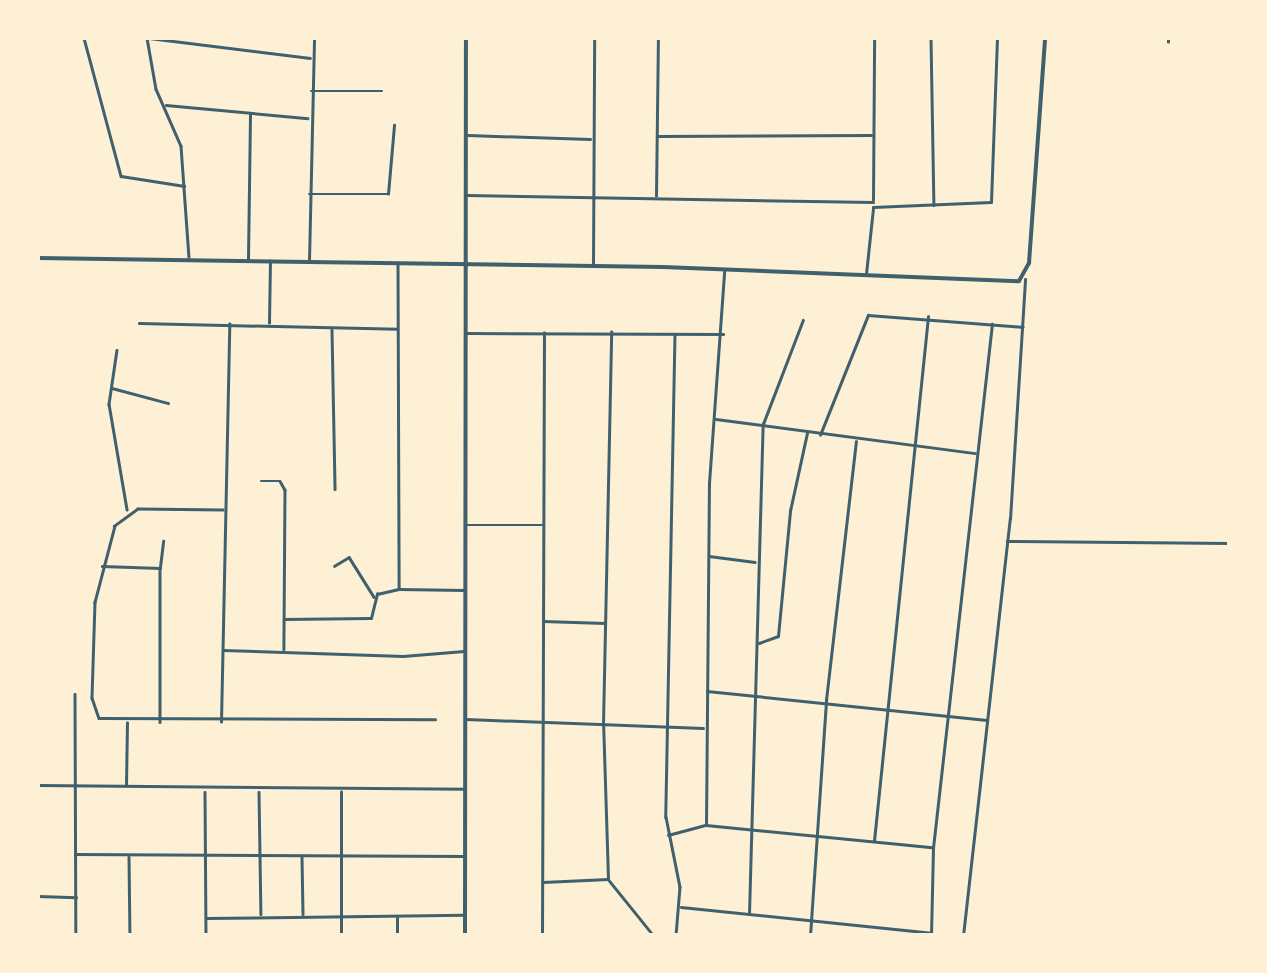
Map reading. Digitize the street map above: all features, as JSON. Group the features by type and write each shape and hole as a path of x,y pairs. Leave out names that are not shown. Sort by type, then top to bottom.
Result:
{"street":[{"path":"84,38 122,176 184,186"},
{"path":"190,259 181,146 147,38 312,59"},
{"path":"309,262 308,118 314,38"},
{"path":"465,936 466,38"},
{"path":"593,266 594,38"},
{"path":"656,198 658,38"},
{"path":"866,276 873,204 874,38"},
{"path":"931,38 934,206"},
{"path":"466,195 934,206 991,202 997,38"},
{"path":"963,936 1007,542 1045,38"},
{"path":"309,91 382,91"},
{"path":"165,105 308,118"},
{"path":"248,261 250,114"},
{"path":"307,194 388,194 394,126"},
{"path":"466,134 593,139"},
{"path":"658,136 872,135"},
{"path":"38,258 593,266 1025,280"},
{"path":"269,324 270,261"},
{"path":"398,264 399,589"},
{"path":"706,824 707,556 714,418 725,334 724,270"},
{"path":"820,434 868,316 1024,327"},
{"path":"874,842 928,318"},
{"path":"750,914 756,828 756,562 763,424 802,320"},
{"path":"138,323 398,329"},
{"path":"221,722 229,324"},
{"path":"680,907 931,934 933,848 951,715 975,453 992,324"},
{"path":"332,328 335,489"},
{"path":"611,332 603,724 608,880 654,936"},
{"path":"465,333 725,334"},
{"path":"542,936 544,333"},
{"path":"675,334 667,726 668,835 680,907 676,936"},
{"path":"117,350 110,388 128,510 100,566 93,708 103,720 435,719"},
{"path":"110,388 168,403"},
{"path":"714,418 856,442 975,453"},
{"path":"758,643 778,636 790,511 807,433"},
{"path":"810,936 826,700 856,442"},
{"path":"261,481 280,482 285,490 284,650"},
{"path":"128,510 223,510"},
{"path":"466,526 542,525"},
{"path":"160,722 162,541"},
{"path":"1007,542 1230,542"},
{"path":"707,556 756,562"},
{"path":"283,619 371,618 375,598 348,557 334,566"},
{"path":"100,566 160,568"},
{"path":"375,598 399,589 466,590"},
{"path":"542,621 606,623"},
{"path":"222,650 403,656 465,651"},
{"path":"706,690 886,706 989,720"},
{"path":"75,694 76,936"},
{"path":"466,719 704,728"},
{"path":"126,787 127,722"},
{"path":"38,785 206,790 466,789"},
{"path":"206,790 206,936"},
{"path":"259,790 261,916"},
{"path":"341,936 342,790"},
{"path":"668,835 706,824 933,848"},
{"path":"75,854 466,856"},
{"path":"130,854 130,936"},
{"path":"302,856 302,916"},
{"path":"541,882 608,880"},
{"path":"38,896 76,898"},
{"path":"206,918 465,915"},
{"path":"397,936 398,916"}]}
